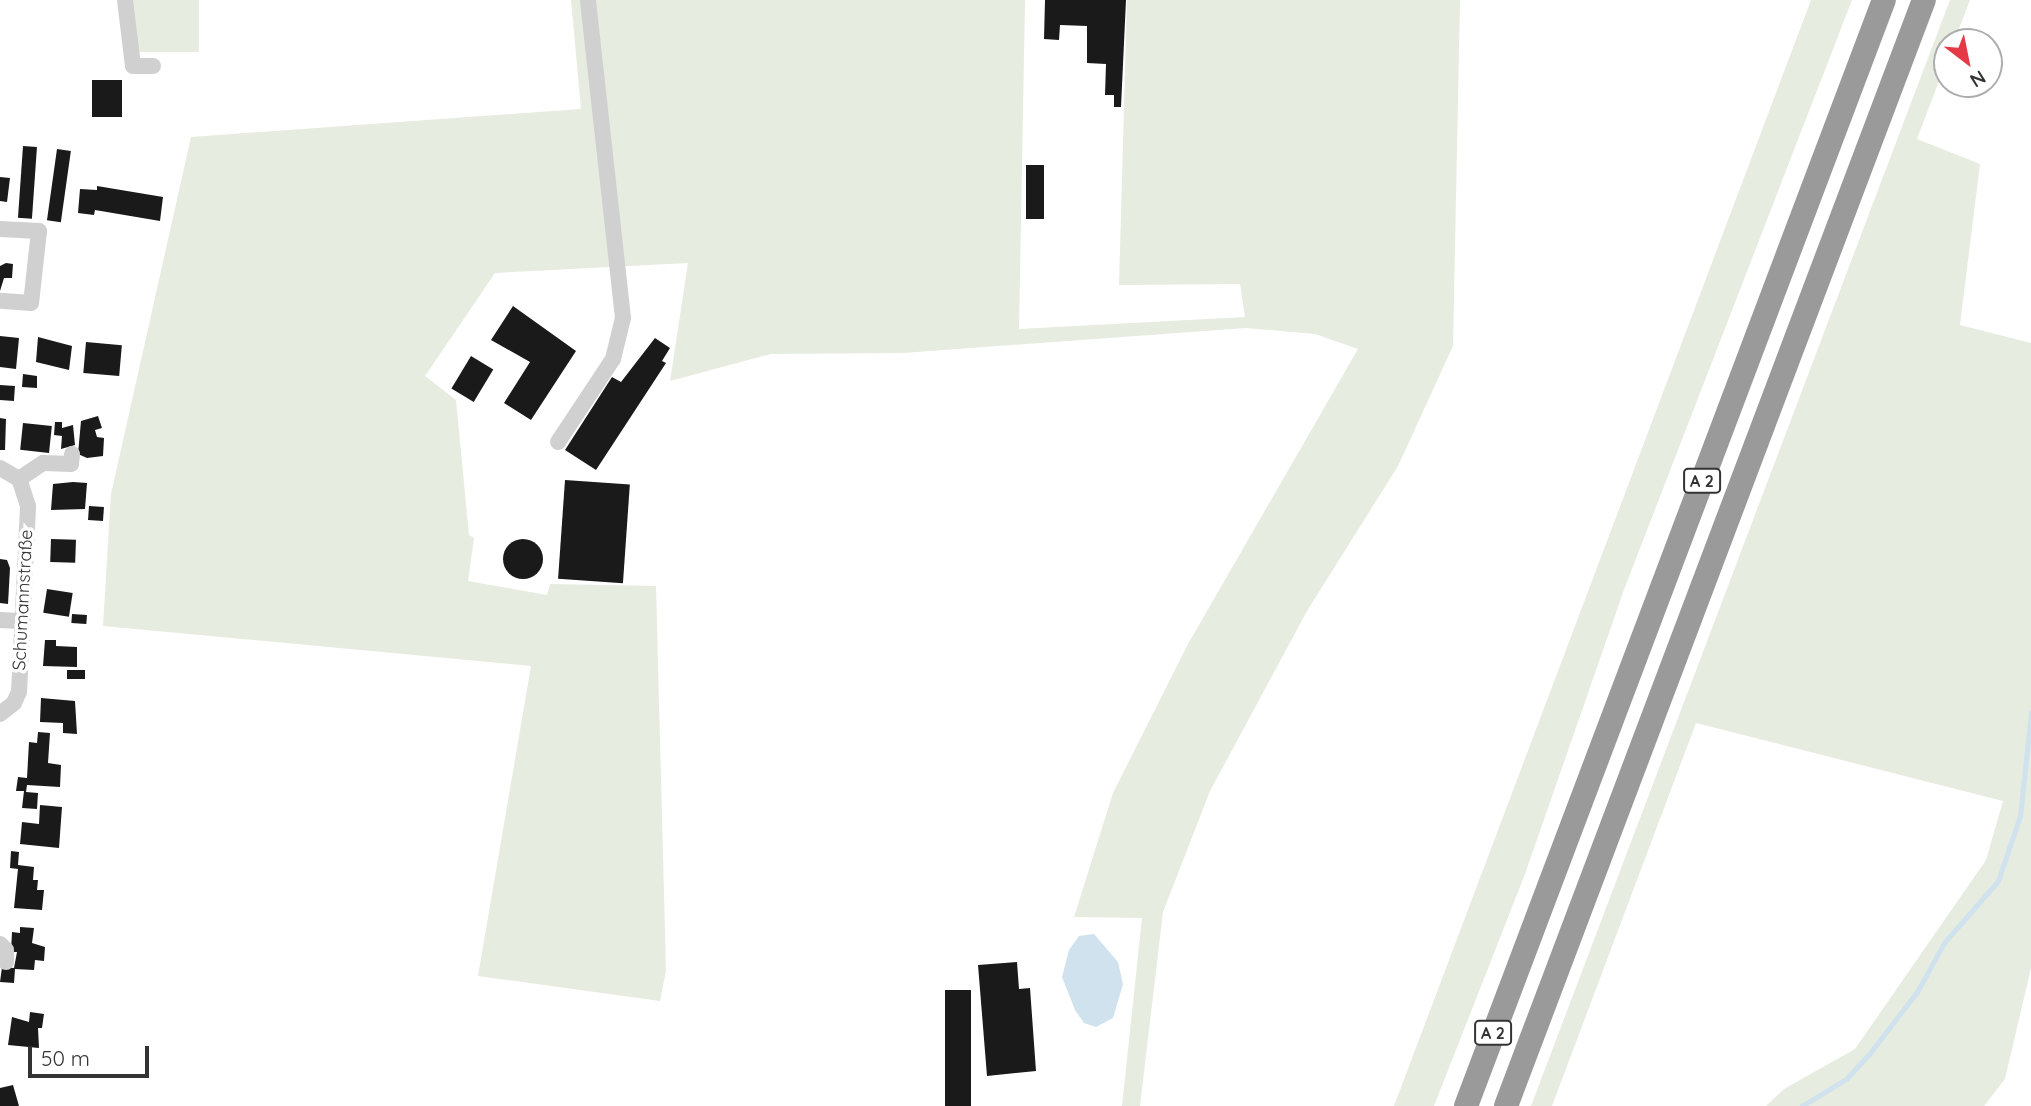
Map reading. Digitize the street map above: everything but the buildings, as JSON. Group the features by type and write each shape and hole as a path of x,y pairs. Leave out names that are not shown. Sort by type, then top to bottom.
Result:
{"highway":[{"name":"A 2","path":"1466,1106 1884,0"},
{"name":"A 2","path":"1506,1106 1924,0"}],"street":[{"path":"125,0 133,66 153,66"},
{"path":"558,442 613,359 623,318 588,0"},
{"path":"0,229 39,232 31,303 0,302"},
{"path":"0,468 19,479 43,463 71,464 72,454"},
{"name":"Schumannstraße","path":"0,714 14,703 19,692 27,506 19,479"},
{"path":"0,621 22,621"},
{"path":"0,944 6,950 6,962"}],"shaded area":[{"path":"129,0 199,0 199,52 129,52"},
{"path":"571,0 1025,0 1019,329 1245,317 1240,284 1119,285 1127,0 1460,0 1453,346 1398,466 1307,611 1210,791 1163,912 1140,1106 1122,1106 1142,918 1074,917 1113,793 1188,644 1358,349 1315,334 1246,328 903,353 771,354 670,381 688,263 495,273 425,376 456,400 469,535 474,538 468,581 547,595 550,584 656,586 666,971 660,1001 478,976 531,666 103,626 111,494 191,137 581,109"},
{"path":"1811,0 1852,0 1625,587 1525,874 1434,1106 1394,1106"},
{"path":"1950,0 1970,0 1959,28 1939,28"},
{"path":"1933,45 1933,97 1917,139 1980,164 1960,325 2031,343 2031,968 2005,1079 1984,1106 1766,1106 1784,1089 1855,1049 1986,860 2003,801 1696,723 1552,1106 1531,1106"}],"water":[{"path":"1094,934 1118,962 1123,984 1113,1018 1096,1027 1084,1023 1075,1010 1062,977 1069,950 1079,936"}],"waterway":[{"path":"1802,1106 1846,1079 1870,1053 1917,992 1944,943 1998,881 2020,816 2031,713"}]}
